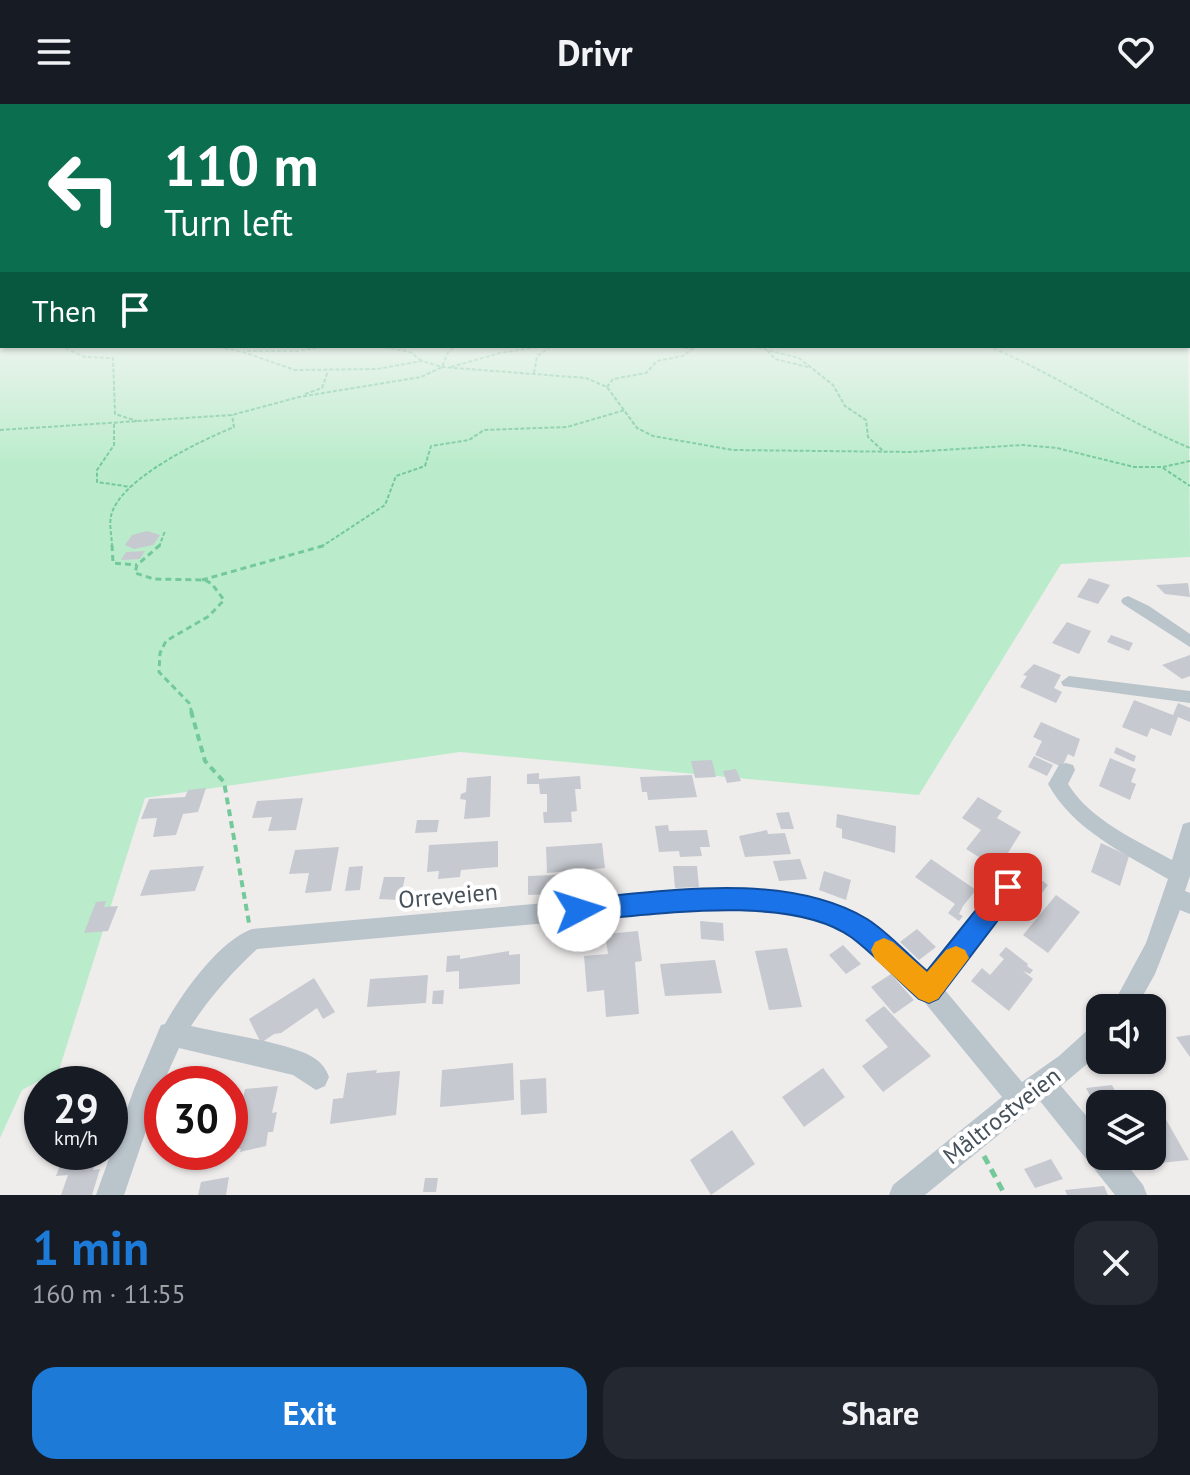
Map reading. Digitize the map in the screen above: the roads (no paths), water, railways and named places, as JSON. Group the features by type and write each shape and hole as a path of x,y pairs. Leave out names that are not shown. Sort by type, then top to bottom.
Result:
{"street":[{"path":"1128,601 1190,642"},
{"path":"1069,682 1190,697"},
{"path":"1066,770 1058,784 1070,802 1121,839 1181,892"},
{"path":"1132,994 1181,892 1190,830"},
{"path":"929,990 1008,887"},
{"name":"Orreveien","path":"173,1029 230,956 252,939 704,899 790,904 822,911 859,928 929,990 1086,1140"},
{"path":"110,1195 152,1070 173,1029 293,1062 304,1066 316,1077"},
{"name":"Måltrostveien","path":"903,1195 1086,1049"},
{"name":"Orreveien","path":"1113,1170 1133,1195"}]}
